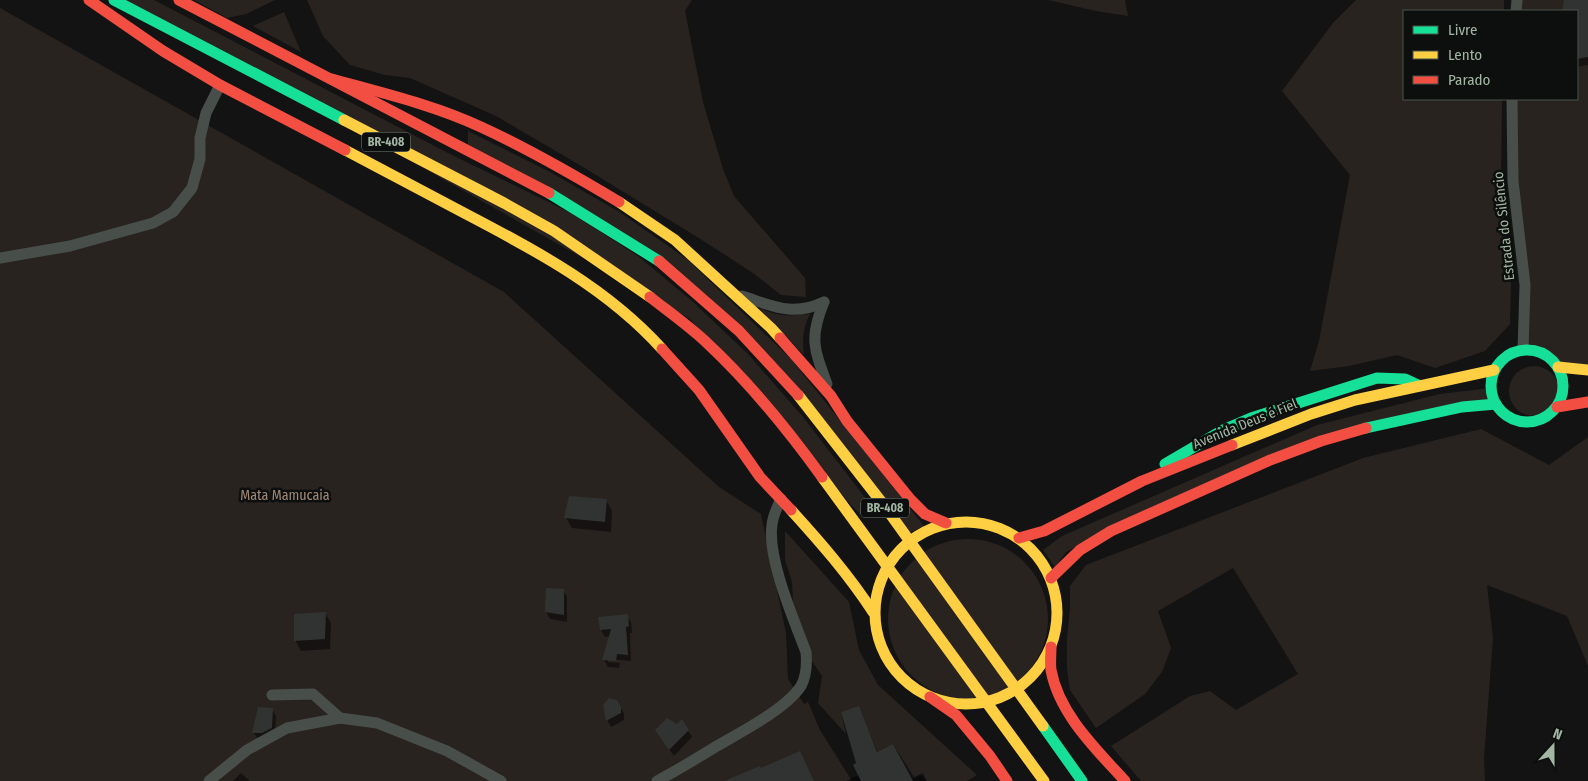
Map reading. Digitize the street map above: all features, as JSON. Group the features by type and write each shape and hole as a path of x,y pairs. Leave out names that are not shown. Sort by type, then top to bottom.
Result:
{"main road":[{"path":"89,0 163,51 220,85 530,248 591,286 651,337 699,390 760,477 828,550 853,581 873,612"},
{"name":"BR-408","path":"114,0 504,203 554,231 650,297 708,344 753,391 802,450 1044,781"},
{"name":"BR-408","path":"179,0 543,189 659,261 739,331 796,393 883,504 1082,781"},
{"path":"332,79 409,100 480,126 560,166 620,202 675,240 771,328 831,396 876,460 910,499 925,514 946,523"},
{"path":"1534,350 1545,354 1558,367 1563,387 1561,397 1548,415 1537,420 1525,422 1514,419 1504,413 1496,404 1491,393 1491,381 1494,370 1500,361 1511,353 1534,350"},
{"path":"1558,367 1588,370"},
{"name":"Avenida Deus é Fiel","path":"1019,538 1044,531 1142,482 1311,414 1355,400 1494,370"},
{"path":"1142,482 1192,447 1223,430 1251,418 1377,378 1405,379 1420,385"},
{"path":"1556,406 1588,402"},
{"path":"1050,578 1080,550 1111,531 1321,440 1372,426 1436,412 1496,404"},
{"path":"1007,781 990,756 956,715 907,683 889,663 877,638 873,612 879,581 894,554 918,534 946,523 972,522 996,527 1019,538 1042,563 1056,595 1056,630 1051,647 1051,670 1057,691 1067,710 1084,733 1125,781"},
{"path":"930,697 949,704 988,702 1029,681 1051,647"}],"street":[{"path":"0,258 80,243 153,223 173,212 192,188 200,159 200,138 206,113 220,85"},
{"name":"Estrada do Silêncio","path":"1512,100 1513,181 1525,285 1523,350"},
{"path":"735,294 782,309 805,310 824,302 817,319 814,336 818,361 831,396"},
{"path":"657,781 757,723 789,700 801,686 806,675 806,652 781,582 772,541 772,526 781,499"},
{"path":"272,695 313,694 340,718"},
{"path":"209,781 247,750 287,728 340,718 376,723 448,751 501,781"}],"green space":[{"path":"126,0 154,0 448,153 569,212 638,256 692,301 749,355 803,417 873,508 860,515 689,318"},
{"path":"194,0 275,0 246,14 227,18"},
{"path":"307,0 692,0 685,11 703,102 723,169 734,196 805,278 806,297 781,295 753,273 702,240 496,116 410,78 385,75 350,65 323,36"},
{"path":"1048,0 1125,0 1128,16 1096,11"},
{"path":"1356,0 1504,0 1504,10 1403,10 1403,100 1502,100 1501,185 1511,282 1510,324 1485,351 1435,368 1397,355 1349,366 1310,371 1319,341 1350,175 1282,91 1333,23"},
{"path":"1517,0 1588,0 1588,370 1557,361 1536,352 1523,350 1512,100 1578,100 1578,10 1516,10"},
{"name":"Mata Mamucaia","path":"0,8 504,292 719,487 761,514 786,633 788,679 804,704 808,702 820,730 852,781 0,781"},
{"path":"284,12 301,52 253,26"},
{"path":"468,131 550,172 621,213 688,260 791,359 924,526 909,533 707,295 468,145"},
{"path":"759,308 784,315 810,314 804,334 804,355"},
{"path":"1534,366 1548,370 1555,377 1559,391 1555,405 1548,412 1534,416 1520,412 1513,405 1509,391 1513,377 1520,370"},
{"path":"1490,388 1492,408 1360,429 1103,531 1066,552 1055,567 1043,550 1062,536 1317,425 1440,394"},
{"path":"1481,429 1549,465 1588,437 1588,666 1567,616 1487,585 1493,638 1484,758 1485,781 1141,781 1111,746 1190,696 1210,691 1236,710 1298,674 1233,568 1158,611 1171,648 1162,672 1145,694 1096,728 1070,690 1067,669 1070,586 1086,565 1363,458"},
{"path":"785,531 849,602 859,650 878,685 977,775 967,781 927,781 923,773 914,777 893,744 877,752 859,707 841,712 846,734 818,703 822,676 806,652 794,620 792,582 785,560"},
{"path":"976,539 1006,548 1025,562 1035,574 1042,588 1047,603 1047,635 1042,650 1035,664 1025,676 1013,686 991,696 976,699 960,699 945,696 923,686 901,664 889,635 888,611 891,596 901,574 923,552 952,540"}],"building":[{"path":"1564,0 1588,0 1588,57 1578,59 1578,10 1562,10"},
{"path":"569,496 607,499 605,522 564,518"},
{"path":"546,588 564,589 564,615 545,612"},
{"path":"326,612 325,639 294,641 294,614"},
{"path":"628,614 629,626 626,627 628,655 617,654 616,661 602,660 611,629 600,630 598,617"},
{"path":"609,698 617,700 621,707 621,713 606,721 603,705"},
{"path":"859,706 877,752 893,744 913,781 861,781 853,765 856,763 841,712"},
{"path":"258,707 273,708 272,728 262,733 252,733"},
{"path":"667,718 677,724 682,719 689,730 669,750 655,730"},
{"path":"800,751 814,781 724,781 760,766 761,768"}],"traffic: fast":[{"path":"114,0 344,120"},
{"path":"549,193 659,261"},
{"path":"1527,350 1547,356 1557,366 1563,386 1557,406 1547,416 1527,422 1507,416 1497,406 1491,386 1497,366 1507,356 1527,350"},
{"path":"1165,464 1223,430 1251,418 1377,378 1405,379 1418,385"},
{"path":"1366,428 1462,407 1496,404"},
{"path":"1043,726 1082,781"}],"traffic: slow":[{"path":"344,120 554,231 650,297"},
{"path":"345,150 545,257 619,308 662,349"},
{"path":"619,202 675,240 780,338"},
{"path":"1558,367 1588,370"},
{"path":"1232,445 1311,414 1355,400 1494,370"},
{"path":"798,395 883,504 1043,726"},
{"path":"822,477 1044,781"},
{"path":"791,510 834,559 873,612"},
{"path":"975,522 1001,529 1017,537 1036,555 1050,578 1057,604 1057,613 1057,622 1050,648 1042,664 1024,683 1017,689 992,700 975,704 957,704 931,697 915,689 890,664 882,648 877,631 875,604 882,578 890,562 915,537 931,529 948,524 975,522"}],"traffic: jam":[{"path":"89,0 163,51 220,85 345,150"},
{"path":"179,0 549,193"},
{"path":"332,79 408,100 463,119 534,153 619,202"},
{"path":"659,261 739,331 798,395"},
{"path":"650,297 686,325 723,358 782,424 822,477"},
{"path":"780,338 831,396 847,421 910,499 925,514 946,523"},
{"path":"662,349 699,390 760,477 791,510"},
{"path":"1557,407 1588,402"},
{"path":"1051,578 1080,550 1111,531 1268,461 1321,441 1366,428"},
{"path":"1019,538 1044,531 1142,481 1232,445"},
{"path":"1051,647 1051,670 1055,686 1070,716 1125,781"},
{"path":"930,697 956,715 990,756 1007,781"}]}
